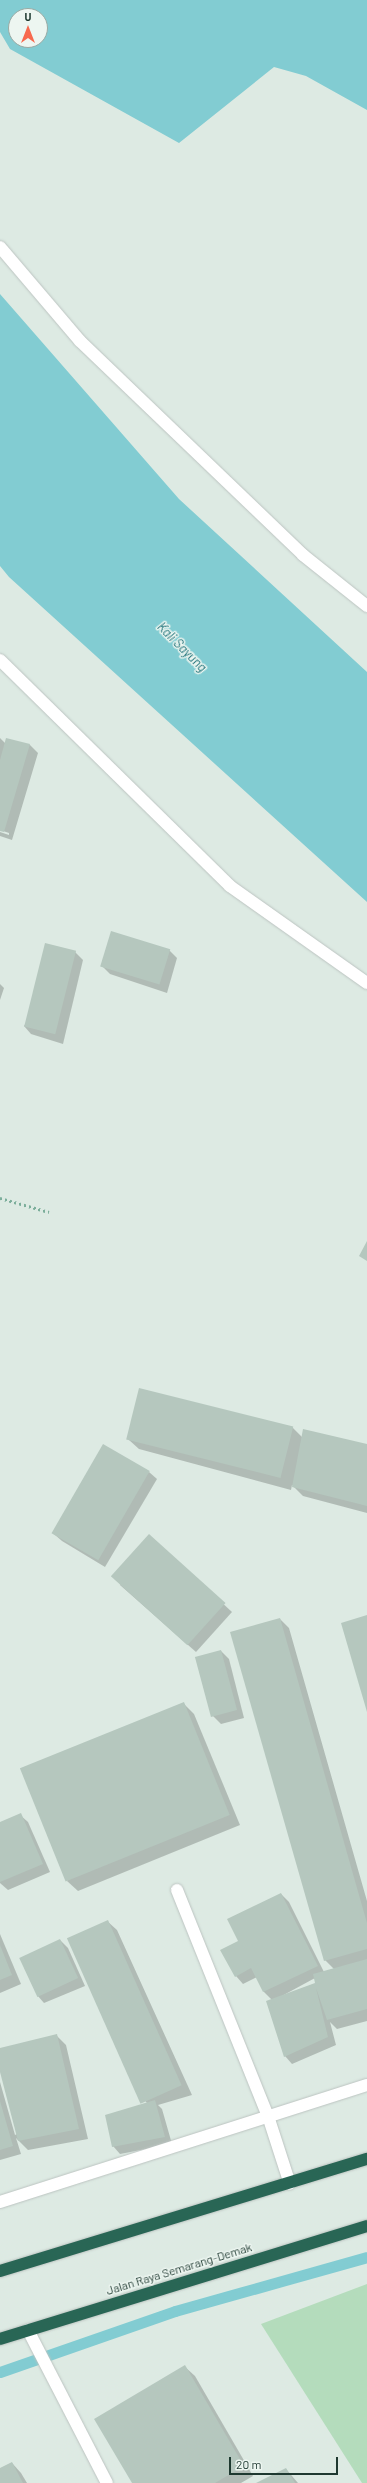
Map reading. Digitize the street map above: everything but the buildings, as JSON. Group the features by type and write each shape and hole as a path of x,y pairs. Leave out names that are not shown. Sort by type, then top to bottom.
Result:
{"highway":[{"path":"0,2271 367,2160"},
{"name":"Jalan Raya Semarang-Demak","path":"0,2339 367,2226"}],"street":[{"path":"0,247 80,341 303,555 367,606"},
{"path":"0,660 230,886 367,984"},
{"path":"177,1890 268,2116 290,2184"},
{"path":"0,2202 367,2085"},
{"path":"28,2330 107,2483"}],"path":[{"path":"0,1198 49,1212"}],"green space":[{"path":"367,2284 367,2483 362,2483 261,2324"}],"water":[{"path":"0,0 367,0 367,110 306,76 274,67 179,143 10,49 48,48 48,8 8,8 8,46 0,32"},
{"name":"Kali Sayung","path":"0,294 179,499 367,672 367,902 9,577 0,566"}],"waterway":[{"path":"0,2372 175,2311 367,2257"}]}
